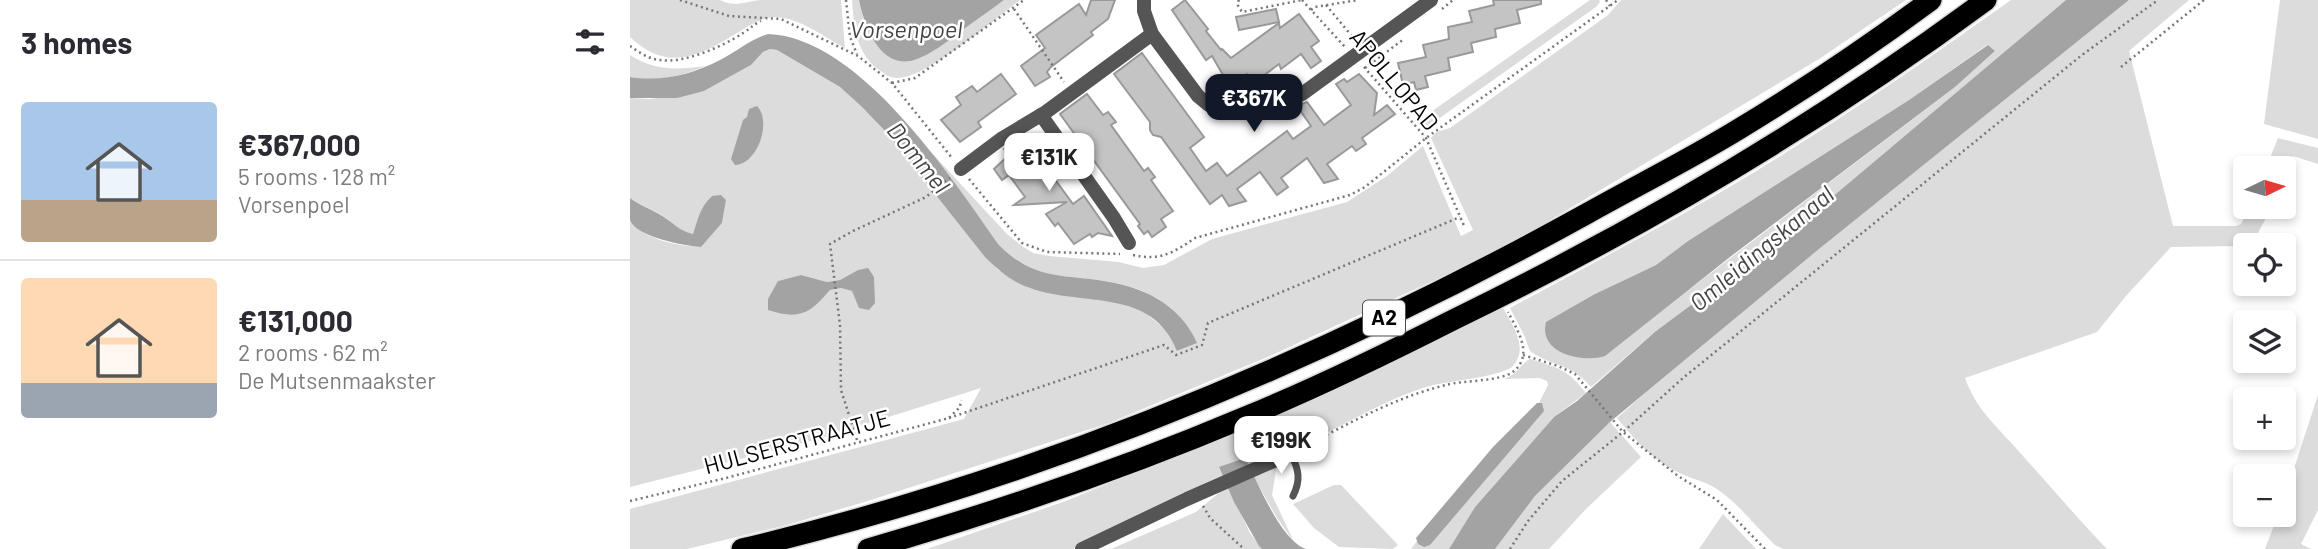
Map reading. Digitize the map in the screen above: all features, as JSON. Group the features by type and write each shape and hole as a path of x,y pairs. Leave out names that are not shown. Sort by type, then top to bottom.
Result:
{"highway":[{"name":"A2","path":"742,549 886,511 1061,454 1178,410 1350,335 1512,255 1737,131 1814,82 1931,0"},
{"name":"A2","path":"868,549 1046,492 1249,416 1365,364 1508,294 1756,157 1936,37 1986,0"}],"street":[{"path":"1144,0 1144,11 1152,34 1198,96 1209,105 1224,111 1287,100 1302,94 1429,1"},
{"path":"960,170 1152,34"},
{"path":"1041,115 1129,243"},
{"path":"1082,549 1222,482 1293,453"}],"lane":[{"path":"1293,453 1299,470 1293,496"}],"path":[{"path":"680,0 729,16 781,19 858,56 892,83 960,170 1023,243 1047,252 1128,254 1150,259 1178,250 1195,238 1350,195 1365,187 1426,138 1618,0"},
{"path":"846,0 850,37 858,56"},
{"path":"892,83 915,78 1024,0"},
{"path":"1239,0 1237,4 1242,12 1302,0"},
{"name":"APOLLOPAD","path":"1302,0 1359,54 1426,138 1465,228"},
{"path":"1311,10 1315,7 1358,0"},
{"path":"1606,0 1611,6"},
{"path":"1510,549 1528,521 1562,481 1623,432 1683,378 2082,55 2158,0"},
{"path":"2121,67 2204,0"},
{"path":"1326,5 1359,54 1374,62"},
{"path":"1013,8 1072,93"},
{"path":"630,46 646,56 674,60 710,50 764,19"},
{"path":"857,441 841,390 840,325 830,244 926,197 960,170"},
{"name":"HULSERSTRAATJE","path":"630,500 726,478 949,418 1164,345 1176,355 1202,345 1208,323 1460,217"},
{"path":"1293,453 1374,411 1408,397 1450,384 1504,376 1514,371 1523,355 1520,336 1508,312"},
{"path":"1523,355 1575,374 1623,432 1668,469 1717,500 1765,549"},
{"path":"949,418 960,407 961,400"},
{"path":"1197,494 1210,518 1244,549"}],"shaded area":[{"path":"630,0 720,0 736,4 762,0 841,0 845,48 803,24 776,17 755,22 696,54 683,57 657,55 630,37"},
{"path":"852,0 859,0 864,20 921,58 1004,0 1020,0 942,59 910,76 897,78 887,75 867,58 858,40"},
{"path":"1590,0 1600,2 1427,127 1421,119"},
{"path":"1621,0 1906,0 1819,59 1502,249 1270,356 1109,423 871,500 787,525 687,549 630,549 630,509 964,419 981,388 815,440 630,487 630,220 644,233 653,237 701,247 722,223 726,200 712,196 708,200 693,234 683,231 660,214 630,198 630,98 650,99 704,91 751,65 763,52 777,50 840,87 862,107 886,132 998,270 1029,288 1114,302 1143,311 1170,333 1178,351 1196,343 1180,317 1157,298 1114,282 1042,272 1011,256 999,245 930,151 1007,234 1033,253 1049,256 1119,262 1143,268 1164,265 1212,239 1347,202 1387,176 1423,146 1461,236 1473,230 1431,138 1436,132 1450,128 1608,15","holes":["858,270 852,291 841,288 830,290 819,302 778,281 801,275 827,282 840,280"]},
{"path":"2011,0 2066,0 1799,225 1656,331 1591,387 1576,373 1530,351 1510,308 1758,170 1917,66","holes":["1987,45 1995,51 1955,87 1691,288 1595,294 1656,265 1688,241 1909,100"]},
{"path":"2129,0 2189,0 2129,51 2173,226 2236,226 2244,219 2265,219 2258,233 2233,233 2233,246 2171,247 2097,332 1965,378 1976,401 1990,420 2107,549 1783,549 1775,545 1740,508 1713,486 1672,469 1646,450 1617,418 1819,249"},
{"path":"2280,0 2318,0 2318,139 2264,124"},
{"path":"630,55 657,67 705,66 668,78 630,77"},
{"path":"2278,138 2318,148 2318,164 2296,156 2271,156"},
{"path":"1503,308 1520,344 1518,359 1507,370 1426,387 1274,457 1247,465 1219,468 1223,476 1073,549 927,549 1063,502 1253,425 1372,373"},
{"path":"1530,359 1562,370 1586,393 1554,417 1475,507 1449,549 1411,549 1542,403 1539,403 1548,385 1547,381 1539,378 1504,379"},
{"path":"2318,395 2318,510 2301,544 2311,549 2265,549 2273,527 2296,527 2295,464"},
{"path":"1610,422 1641,457 1586,509 1549,549 1495,549 1535,496"},
{"path":"1277,464 1272,495 1294,542 1253,476"},
{"path":"1334,485 1341,485 1398,545 1393,549 1339,547 1314,528 1293,504"},
{"path":"1227,486 1250,533 1262,549 1111,549 1196,512"},
{"path":"1723,514 1756,549 1699,549"}],"water":[{"name":"Vorsenpoel","path":"859,0 1004,0 932,52 914,60 902,61 883,52 876,43 865,21"},
{"path":"2066,0 2129,0 1819,249 1610,422 1535,496 1495,549 1449,549 1475,507 1554,417 1577,401 1656,331 1799,225"},
{"name":"Dommel","path":"768,34 802,41 836,59 868,84 900,115 929,149 999,245 1015,259 1042,272 1114,283 1157,298 1180,317 1197,343 1177,351 1166,331 1151,317 1133,308 1051,294 1030,288 1006,275 985,257 886,132 862,107 840,87 777,50 763,52 751,65 704,91 677,98 630,98 630,77 665,78 698,70"},
{"path":"1988,45 1995,51 1955,87 1730,257 1605,356 1575,357 1555,349 1549,342 1545,333 1546,322 1595,294 1656,265 1688,241 1909,100"},
{"path":"757,106 763,121 760,141 750,157 735,165 731,159 743,120 749,109"},
{"path":"721,195 726,200 722,223 701,247 651,236 634,226 630,220 630,198 683,231 693,234 705,204 712,196"},
{"path":"868,268 874,277 875,303 869,310 859,308 852,291 841,288 830,290 816,305 803,313 788,314 768,310 768,299 778,281 801,275 827,282 840,280 858,270"},
{"path":"1537,403 1542,403 1544,411 1430,545 1424,547 1418,544 1416,538 1493,447"},
{"path":"1245,458 1279,523 1296,543 1306,549 1262,549 1259,546 1234,502 1219,467"}],"building":[{"path":"1091,0 1115,0 1108,19 1091,32 1093,35 1051,67 1047,72 1050,77 1035,86 1021,66 1045,48 1036,35 1079,4 1086,15"},
{"path":"1185,0 1221,50 1231,58 1279,23 1280,28 1299,14 1319,41 1311,47 1321,61 1311,68 1301,54 1281,69 1279,64 1254,83 1247,74 1230,87 1212,56 1206,60 1172,10"},
{"path":"1493,0 1541,0 1541,4 1517,10 1520,23 1495,29 1496,37 1471,43 1473,52 1448,58 1450,70 1425,76 1428,87 1416,90 1414,82 1403,85 1398,63 1426,57 1423,45 1449,39 1448,27 1472,22 1469,11 1494,5"},
{"path":"1276,9 1279,22 1239,30 1236,17"},
{"path":"1142,53 1204,137 1190,148 1206,171 1217,163 1227,176 1287,131 1293,139 1311,126 1297,106 1307,102 1324,125 1351,105 1336,84 1344,79 1347,82 1359,74 1377,93 1374,115 1387,105 1395,114 1362,138 1366,144 1356,151 1352,146 1327,164 1338,179 1324,183 1307,158 1281,178 1288,187 1277,195 1260,172 1237,189 1246,201 1229,206 1222,195 1210,204 1161,137 1153,135 1150,122 1114,74"},
{"path":"1001,74 1016,94 978,122 981,127 960,142 941,120 961,105 956,97 972,86 977,92"},
{"path":"1087,94 1103,115 1108,112 1116,122 1111,125 1144,171 1148,168 1155,177 1151,180 1173,211 1161,219 1166,227 1152,237 1148,231 1144,234 1138,226 1140,224 1060,114"},
{"path":"1019,139 1022,143 1026,140 1073,204 1084,196 1112,236 1098,233 1092,237 1090,234 1074,244 1058,223 1055,226 1046,214 1067,202 1014,205 1025,197 1009,175 1002,180 994,169 1009,155 1004,149"}],"water label":[{"name":"Omleidingskanaal","path":"1762,249"}]}
